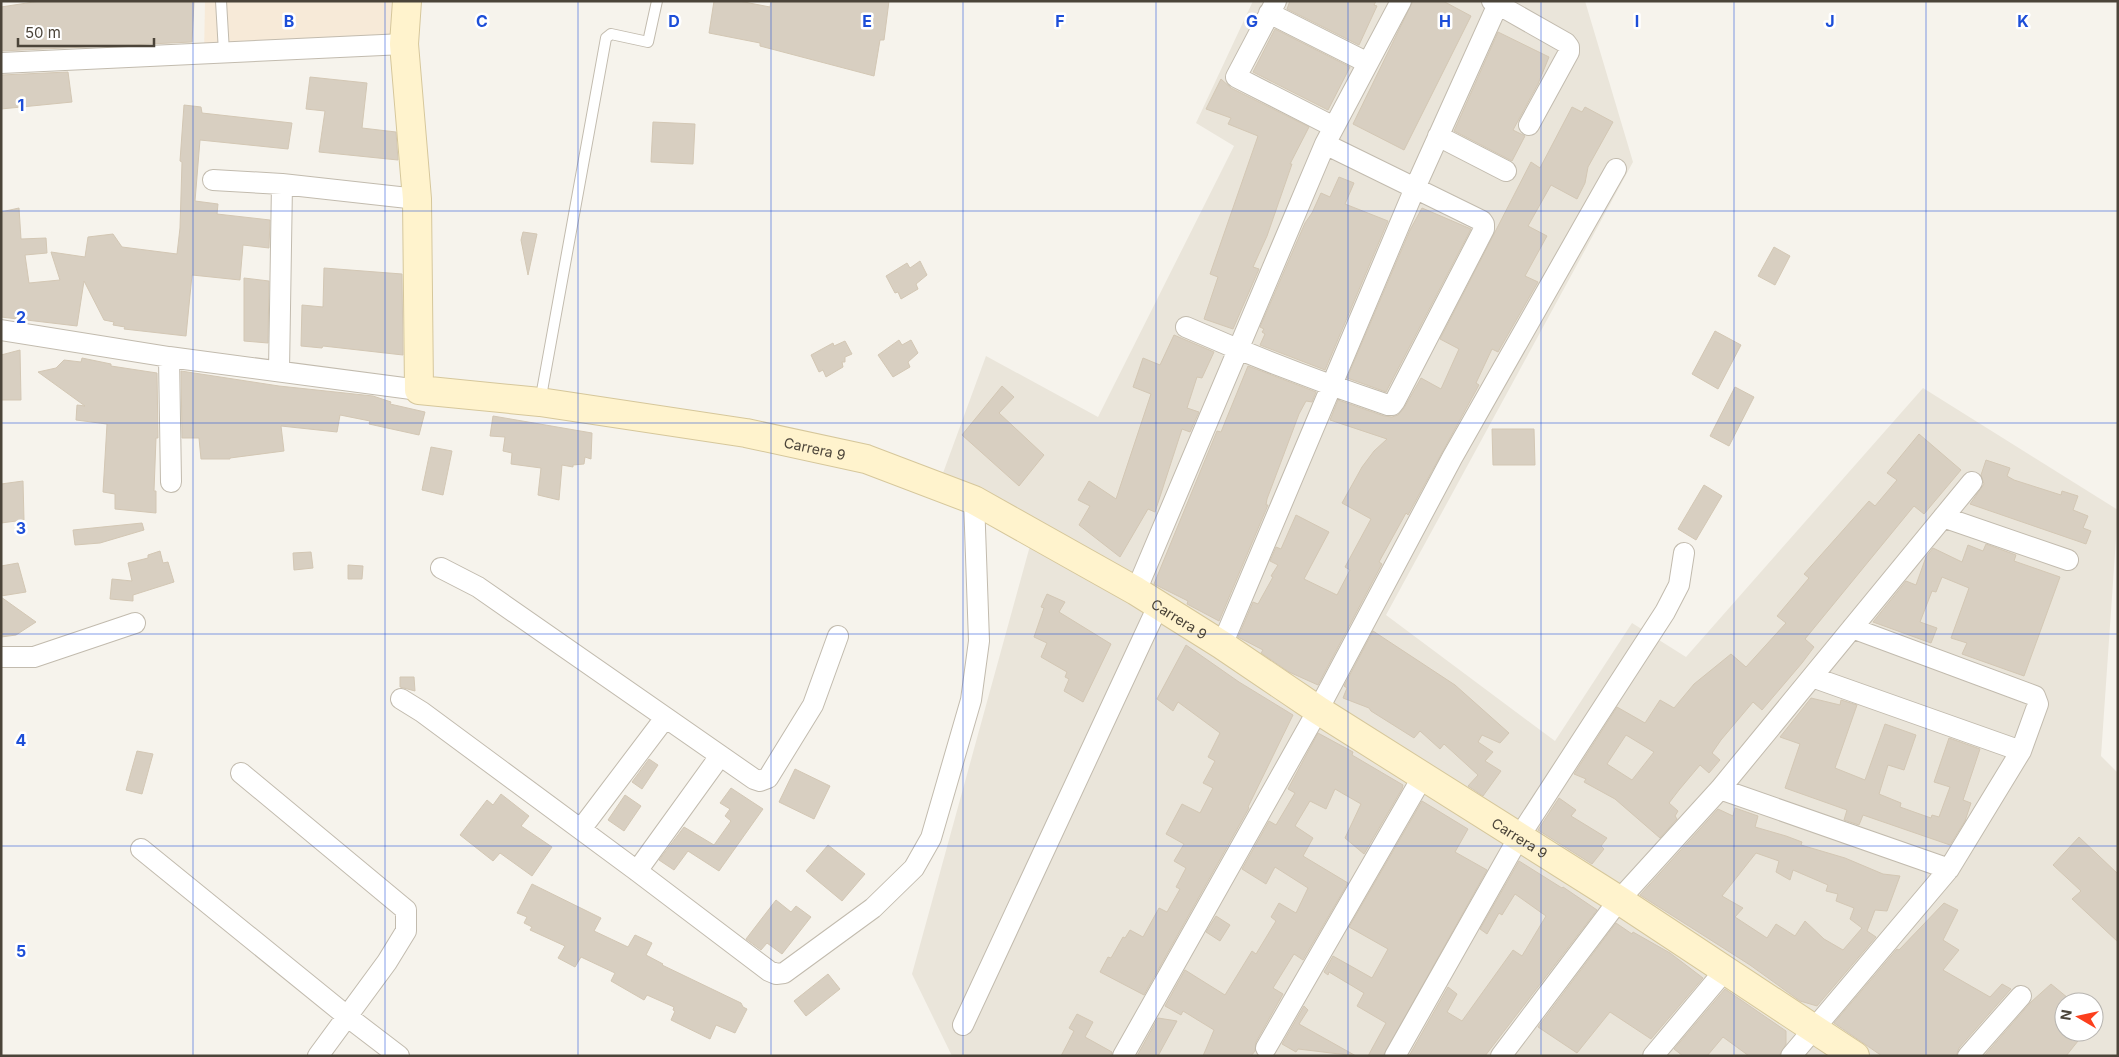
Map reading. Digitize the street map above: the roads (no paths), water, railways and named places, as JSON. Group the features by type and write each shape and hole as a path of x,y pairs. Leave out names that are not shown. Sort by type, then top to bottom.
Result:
{"main road":[{"path":"407,1 404,44 417,199 419,390"},
{"name":"Carrera 9","path":"419,390 540,402 746,433 866,459 974,500 1136,591 1222,645 1318,710 1726,969 1855,1056"}],"street":[{"path":"1136,591 1329,135 1401,1"},
{"path":"1222,645 1495,3 1566,43 1569,47 1569,52 1529,125"},
{"path":"1186,328 1332,386 1392,405 1484,229 1484,224 1482,220 1415,188 1236,77 1273,7 1368,63"},
{"path":"1,63 404,44"},
{"path":"1438,136 1506,171"},
{"path":"1123,1056 1318,710 1452,458 1616,168"},
{"path":"213,180 282,184 417,199"},
{"path":"279,371 282,184"},
{"path":"1,330 169,357 419,390"},
{"path":"169,357 170,482"},
{"path":"1501,1056 1619,900 1720,789 1972,482"},
{"path":"401,699 422,712 638,871 769,971 776,974 784,973 873,908 914,868 931,838 971,700 979,641 974,500"},
{"path":"1943,517 2068,560"},
{"path":"1395,1056 1520,837 1665,612 1679,585 1684,553"},
{"path":"441,568 478,588 720,756 760,781 768,778 813,705 838,636"},
{"path":"963,1025 1158,606"},
{"path":"1,657 34,657 135,623"},
{"path":"1791,1056 1949,870 2021,751 2038,704 2035,696 1852,628"},
{"path":"1812,678 2021,751"},
{"path":"581,829 665,718"},
{"path":"638,871 720,756"},
{"path":"241,773 406,910 406,931 387,962 318,1056"},
{"path":"1266,1048 1423,776"},
{"path":"1720,789 1949,870"},
{"path":"141,849 399,1056"},
{"path":"1653,1056 1726,969"},
{"path":"1968,1056 2021,996"}],"lane":[{"path":"221,1 224,52"},
{"path":"540,402 606,38 612,34 648,42 656,1"}]}
